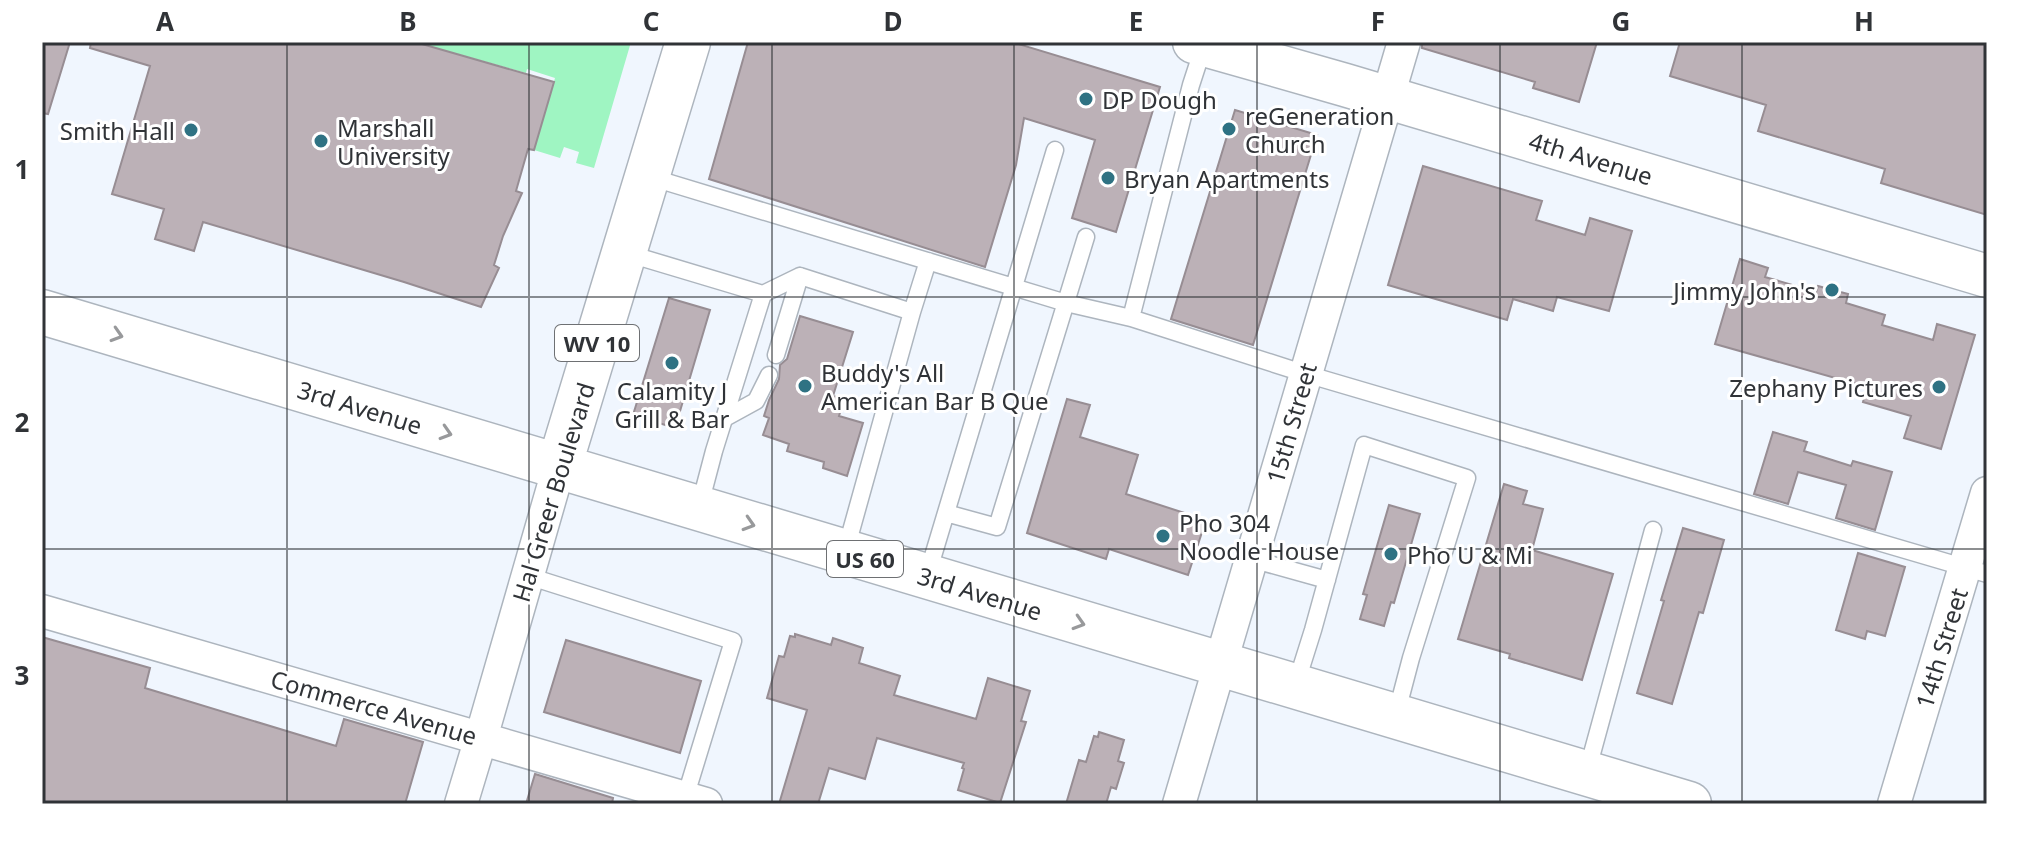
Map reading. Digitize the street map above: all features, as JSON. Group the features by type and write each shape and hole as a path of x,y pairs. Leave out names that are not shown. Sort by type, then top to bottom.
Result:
{"main road":[{"name":"Hal Greer Boulevard","path":"559,467 688,42"},
{"name":"3rd Avenue","path":"42,312 1689,804"}],"street":[{"name":"15th Street","path":"1179,804 1404,42"},
{"name":"4th Avenue","path":"1201,43 1987,276"},
{"name":"Hal Greer Boulevard","path":"461,804 559,467"},
{"name":"14th Street","path":"1894,804 1976,571 1987,493"},
{"name":"Commerce Avenue","path":"42,611 696,801"}],"lane":[{"path":"1131,318 1201,43"},
{"path":"927,578 1055,150"},
{"path":"648,177 1976,571"},
{"path":"946,513 997,527 1086,237"},
{"path":"625,253 763,294 800,276 912,312"},
{"path":"845,553 928,261"},
{"path":"776,355 800,276"},
{"path":"699,509 763,294"},
{"path":"725,418 756,401 769,375"},
{"path":"1295,687 1364,445 1467,478 1395,717"},
{"path":"1587,774 1653,530"},
{"path":"1251,559 1327,580"},
{"path":"528,576 733,641 696,801"}],"green space":[{"path":"415,42 631,42 594,168 576,163 579,152 564,147 560,158 534,150 555,78"}],"building":[{"path":"42,42 70,42 48,114 42,113"},
{"path":"91,42 415,42 554,82 534,150 528,149 516,191 522,193 494,265 499,268 481,307 203,222 194,251 155,239 164,209 112,194 150,66 90,48"},
{"path":"748,42 1012,42 1160,87 1116,232 1072,218 1095,140 1024,118 1016,165 985,267 709,179"},
{"path":"1422,42 1597,42 1579,102 1533,88 1535,82 1422,48"},
{"path":"1680,42 1987,42 1987,215 1881,183 1885,169 1758,131 1766,105 1670,76"},
{"path":"1235,110 1317,135 1253,345 1171,319"},
{"path":"1423,166 1542,201 1536,220 1585,235 1590,218 1632,231 1609,311 1557,297 1553,311 1513,299 1507,320 1388,285"},
{"path":"1740,259 1768,268 1765,277 1816,292 1818,286 1848,294 1846,303 1885,315 1882,325 1933,340 1937,324 1975,335 1941,449 1904,438 1911,416 1863,402 1867,387 1715,344"},
{"name":"Calamity J Grill & Bar","path":"669,298 710,310 675,428 633,415"},
{"name":"Buddy's All American Bar B Que","path":"800,316 853,332 833,396 844,399 839,416 863,423 847,476 823,468 824,462 787,451 789,444 763,435 769,418 764,416"},
{"path":"1067,399 1090,405 1080,437 1138,455 1126,494 1206,520 1188,575 1109,549 1106,559 1027,533"},
{"path":"1773,432 1807,442 1804,451 1851,466 1853,461 1892,472 1875,530 1836,518 1846,485 1798,472 1788,504 1754,494"},
{"path":"1504,484 1527,491 1523,504 1543,509 1532,550 1613,574 1582,680 1458,639"},
{"name":"Pho U & Mi","path":"1389,505 1420,514 1394,603 1391,602 1384,626 1360,619 1367,595 1363,594"},
{"path":"1683,528 1724,540 1672,704 1637,693"},
{"path":"1858,553 1905,567 1885,636 1867,631 1865,639 1836,630"},
{"path":"795,634 831,645 833,638 863,648 859,663 900,676 894,695 976,719 988,678 1030,691 1021,721 1026,722 1000,803 958,790 964,763 877,738 865,779 829,768 818,804 779,804 807,710 767,698 779,656 784,657 790,636 795,637"},
{"path":"42,637 150,668 145,688 336,746 344,719 423,742 405,804 42,804"},
{"path":"566,640 701,681 680,753 544,712"},
{"path":"1099,732 1124,740 1118,761 1124,763 1116,789 1111,787 1106,804 1066,804 1079,760 1086,762 1094,736 1098,737"},
{"path":"535,774 613,798 612,804 526,804"}],"place":[{"name":"DP Dough","path":"1086,99"},
{"name":"reGeneration Church","path":"1229,129"},
{"name":"Smith Hall","path":"191,130"},
{"name":"Marshall University","path":"321,141"},
{"name":"Bryan Apartments","path":"1108,178"},
{"name":"Jimmy John's","path":"1832,290"},
{"name":"Calamity J Grill & Bar","path":"672,363"},
{"name":"Buddy's All American Bar B Que","path":"805,386"},
{"name":"Zephany Pictures","path":"1939,387"},
{"name":"Pho 304 Noodle House","path":"1163,536"},
{"name":"Pho U & Mi","path":"1391,554"}]}
